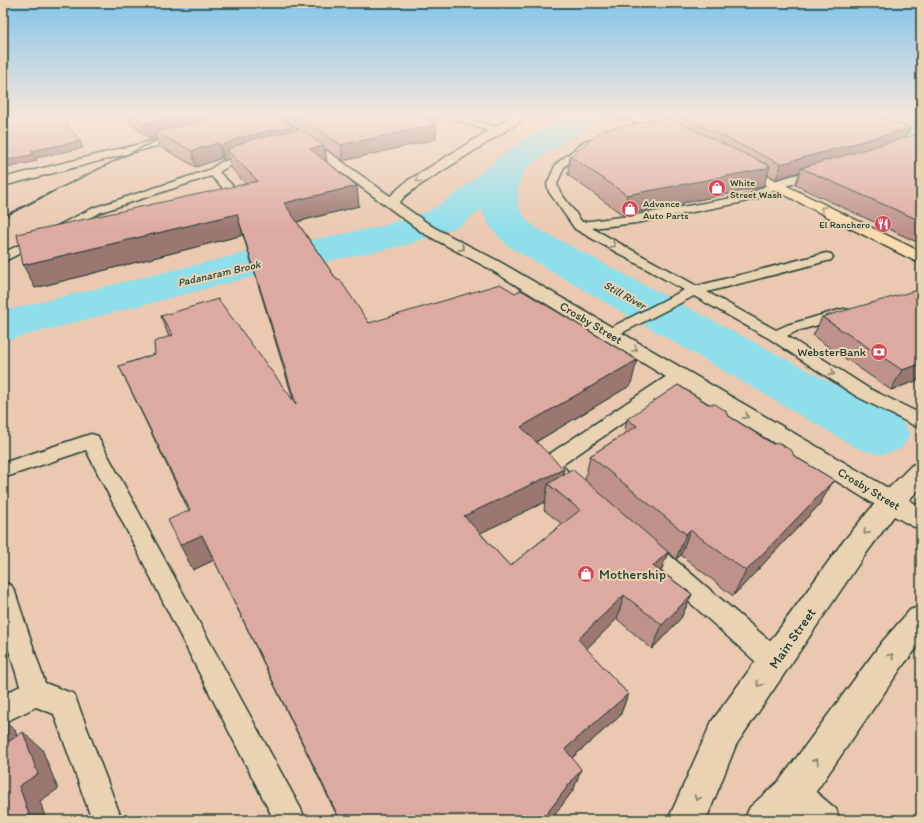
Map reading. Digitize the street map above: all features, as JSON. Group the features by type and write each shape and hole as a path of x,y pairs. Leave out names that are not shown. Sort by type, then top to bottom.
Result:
{"main road":[{"path":"726,160 775,186 921,258"}],"street":[{"path":"3,182 120,152"},
{"name":"Crosby Street","path":"320,152 428,230 494,265 921,519"},
{"path":"396,207 394,199 399,194 412,184 463,152"},
{"path":"775,186 840,166"},
{"name":"Main Street","path":"687,820 724,733 852,550 891,502 921,471"},
{"path":"763,820 793,793 893,653 921,620"}],"lane":[{"path":"3,258 97,210 213,172 225,164 244,156 260,152"},
{"path":"576,152 560,166 552,184 555,192 579,226 776,336 862,392 921,422"},
{"path":"199,204 226,195 228,186 213,172"},
{"path":"579,226 636,219 740,200 754,196 775,186"},
{"path":"148,194 157,204"},
{"path":"609,334 693,291 826,257"},
{"path":"776,336 792,328 861,308"},
{"path":"572,485 549,464 679,376"},
{"path":"3,471 91,441 290,820"},
{"path":"632,537 775,662"},
{"path":"3,592 35,693"},
{"path":"3,709 35,693 64,704 107,820"},
{"path":"793,793 825,820"}],"building":[{"path":"3,152 32,152 34,154 3,161"},
{"path":"229,152 314,152 357,186 284,203 337,280 340,280 369,323 500,284 515,293 521,290 637,360 521,427 564,469 464,516 510,566 580,510 548,484 572,469 668,552 653,566 692,594 662,625 624,595 578,639 628,694 565,749 581,769 542,820 340,820 202,535 180,545 168,520 190,510 119,366 155,354 154,342 173,335 161,316 218,299 296,404 237,214 23,265 17,234 258,181"},
{"path":"575,152 741,152 770,166 764,169 627,195 570,156"},
{"path":"757,152 823,152 781,164"},
{"path":"854,152 921,152 921,221 801,168"},
{"path":"921,289 921,364 902,370 822,317"},
{"path":"678,385 708,404 715,404 726,411 727,415 773,444 779,443 792,451 794,456 834,480 746,571 690,530 686,534 590,456 637,426 627,419"},
{"path":"23,732 38,774 19,786 31,820 3,820 3,738 5,744"}],"waterway":[{"name":"Still River","path":"511,164 527,152"},
{"name":"Padanaram Brook","path":"3,326 249,265 392,236 445,218 471,200 511,164"},
{"name":"Still River","path":"511,164 502,186 500,204 506,220 522,237 880,434"}],"railway":[{"path":"49,193 132,152"},
{"path":"3,217 49,193"}],"place":[{"name":"White Street Wash","path":"717,188"},
{"name":"Advance Auto Parts","path":"630,209"},
{"name":"El Ranchero","path":"883,224"},
{"name":"WebsterBank","path":"879,352"},
{"name":"Mothership","path":"586,574"}]}
